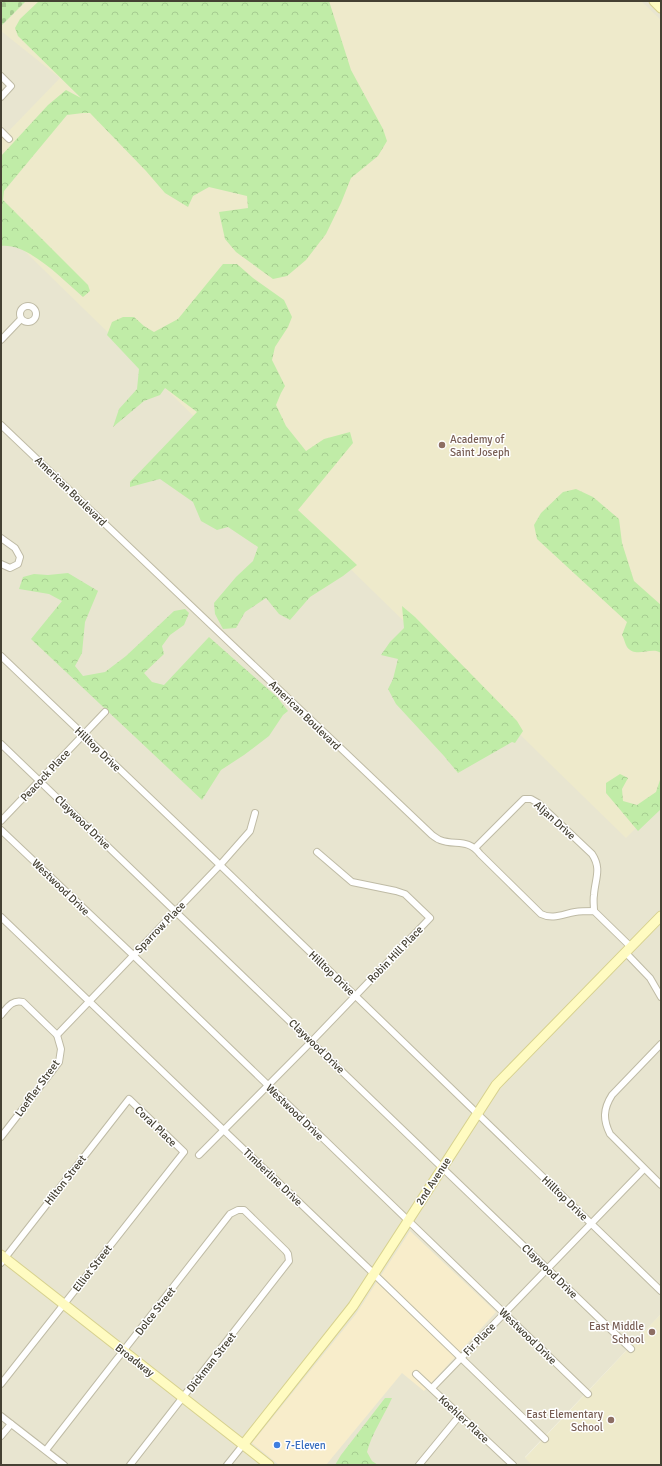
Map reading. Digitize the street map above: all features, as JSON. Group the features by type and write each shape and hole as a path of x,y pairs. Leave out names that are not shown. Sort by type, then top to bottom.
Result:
{"street":[{"path":"654,1 661,8"},
{"path":"1,76 11,86 1,97"},
{"path":"1,131 9,139"},
{"path":"1,340 21,319"},
{"name":"American Boulevard","path":"1,425 432,835 440,840 460,842 475,848 541,914 547,917 576,912 594,911"},
{"path":"1,538 15,548 20,557 18,564 10,568 1,564"},
{"name":"Hilltop Drive","path":"1,656 478,1113 661,1291"},
{"name":"Peacock Place","path":"1,821 83,734 106,712"},
{"name":"Claywood Drive","path":"1,744 176,910 631,1349"},
{"name":"Aljan Drive","path":"475,848 524,800 531,799 538,803 592,854 596,861 598,870 593,896 594,911"},
{"name":"Sparrow Place","path":"57,1035 220,865 250,831 255,813"},
{"name":"Westwood Drive","path":"1,830 133,955 588,1394"},
{"name":"Robin Hill Place","path":"199,1155 225,1131 430,918 405,894 352,882 317,852"},
{"path":"594,911 650,978 661,997"},
{"name":"2nd Avenue","path":"227,1465 353,1306 496,1085 661,916"},
{"name":"Timberline Drive","path":"1,917 545,1439"},
{"path":"1,1016 11,1004 16,1001 21,1002 57,1035"},
{"name":"Loeffler Street","path":"1,1137 60,1060 61,1049 57,1035"},
{"path":"661,1044 612,1095 606,1104 604,1116 606,1126 610,1134 661,1185"},
{"name":"Coral Place","path":"129,1099 184,1152"},
{"name":"Hilton Street","path":"2,1258 129,1099"},
{"name":"Elliot Street","path":"1,1384 184,1152"},
{"name":"Fir Place","path":"432,1388 644,1169"},
{"name":"Dolce Street","path":"46,1450 230,1214 235,1211 244,1210 286,1251 289,1258"},
{"name":"Broadway","path":"2,1258 64,1304 269,1465"},
{"name":"Dickman Street","path":"130,1465 283,1269 289,1261 289,1258"},
{"name":"Koehler Place","path":"416,1374 513,1465"},
{"path":"419,1465 460,1415"},
{"path":"1,1416 64,1465"},
{"path":"1,1436 11,1424"}],"shaded area":[{"path":"1,1 661,1 661,1314 525,1457 533,1465 1,1465"},
{"name":"Academy of Saint Joseph","path":"26,1 641,1 661,20 661,803 626,838 1,228 1,139 60,78 1,31 1,26"},
{"path":"410,1231 496,1312 424,1391 402,1373 326,1465 279,1465 252,1443 356,1314"},
{"name":"East Elementary School","path":"661,1314 661,1465 532,1465 525,1458"}],"green space":[{"path":"1,1 26,1 1,26"},
{"path":"39,1 329,1 351,70 383,129 387,141 378,156 351,178 326,234 306,260 287,276 273,279 236,252 225,239 219,212 248,208 247,196 209,187 193,196 188,207 165,193 90,113 67,115 4,191 3,200 88,285 90,291 83,297 34,256 23,250 1,246 1,156 48,105 66,90 81,98 18,36 15,28 20,19"},
{"path":"223,264 237,264 253,278 284,300 292,317 288,327 275,347 272,360 285,386 276,405 286,426 306,451 324,439 350,432 353,443 298,510 357,565 343,576 310,597 290,620 279,614 266,598 245,612 236,628 223,629 215,614 214,603 236,577 253,561 258,547 228,527 217,530 201,521 193,502 160,479 130,487 130,482 197,412 165,388 160,395 144,401 113,427 119,409 137,389 139,369 107,335 112,322 123,317 134,317 154,332 178,319"},
{"path":"576,489 593,497 619,519 622,543 634,581 661,605 661,653 657,651 635,652 627,647 622,635 627,622 537,539 534,525 541,513 563,492"},
{"path":"68,573 98,591 85,622 82,653 75,666 83,676 105,672 126,656 174,611 185,609 189,613 184,625 170,635 162,646 164,654 144,673 152,682 164,685 209,637 277,697 288,711 283,715 269,736 221,770 202,800 31,639 62,601 49,594 19,589 23,577 34,574 48,575"},
{"path":"402,606 415,617 517,721 523,731 515,743 512,742 458,773 396,704 388,689 393,679 398,659 381,655 390,642 404,628"},
{"path":"620,774 628,778 622,789 623,801 637,805 656,792 661,777 661,809 638,831 606,793 606,783"},
{"path":"385,1398 392,1398 375,1431 367,1452 372,1461 378,1465 335,1465 341,1455"}],"place":[{"name":"Academy of Saint Joseph","path":"442,445"},
{"name":"East Middle School","path":"652,1332"},
{"name":"East Elementary School","path":"611,1420"},
{"name":"7-Eleven","path":"277,1445"}]}
